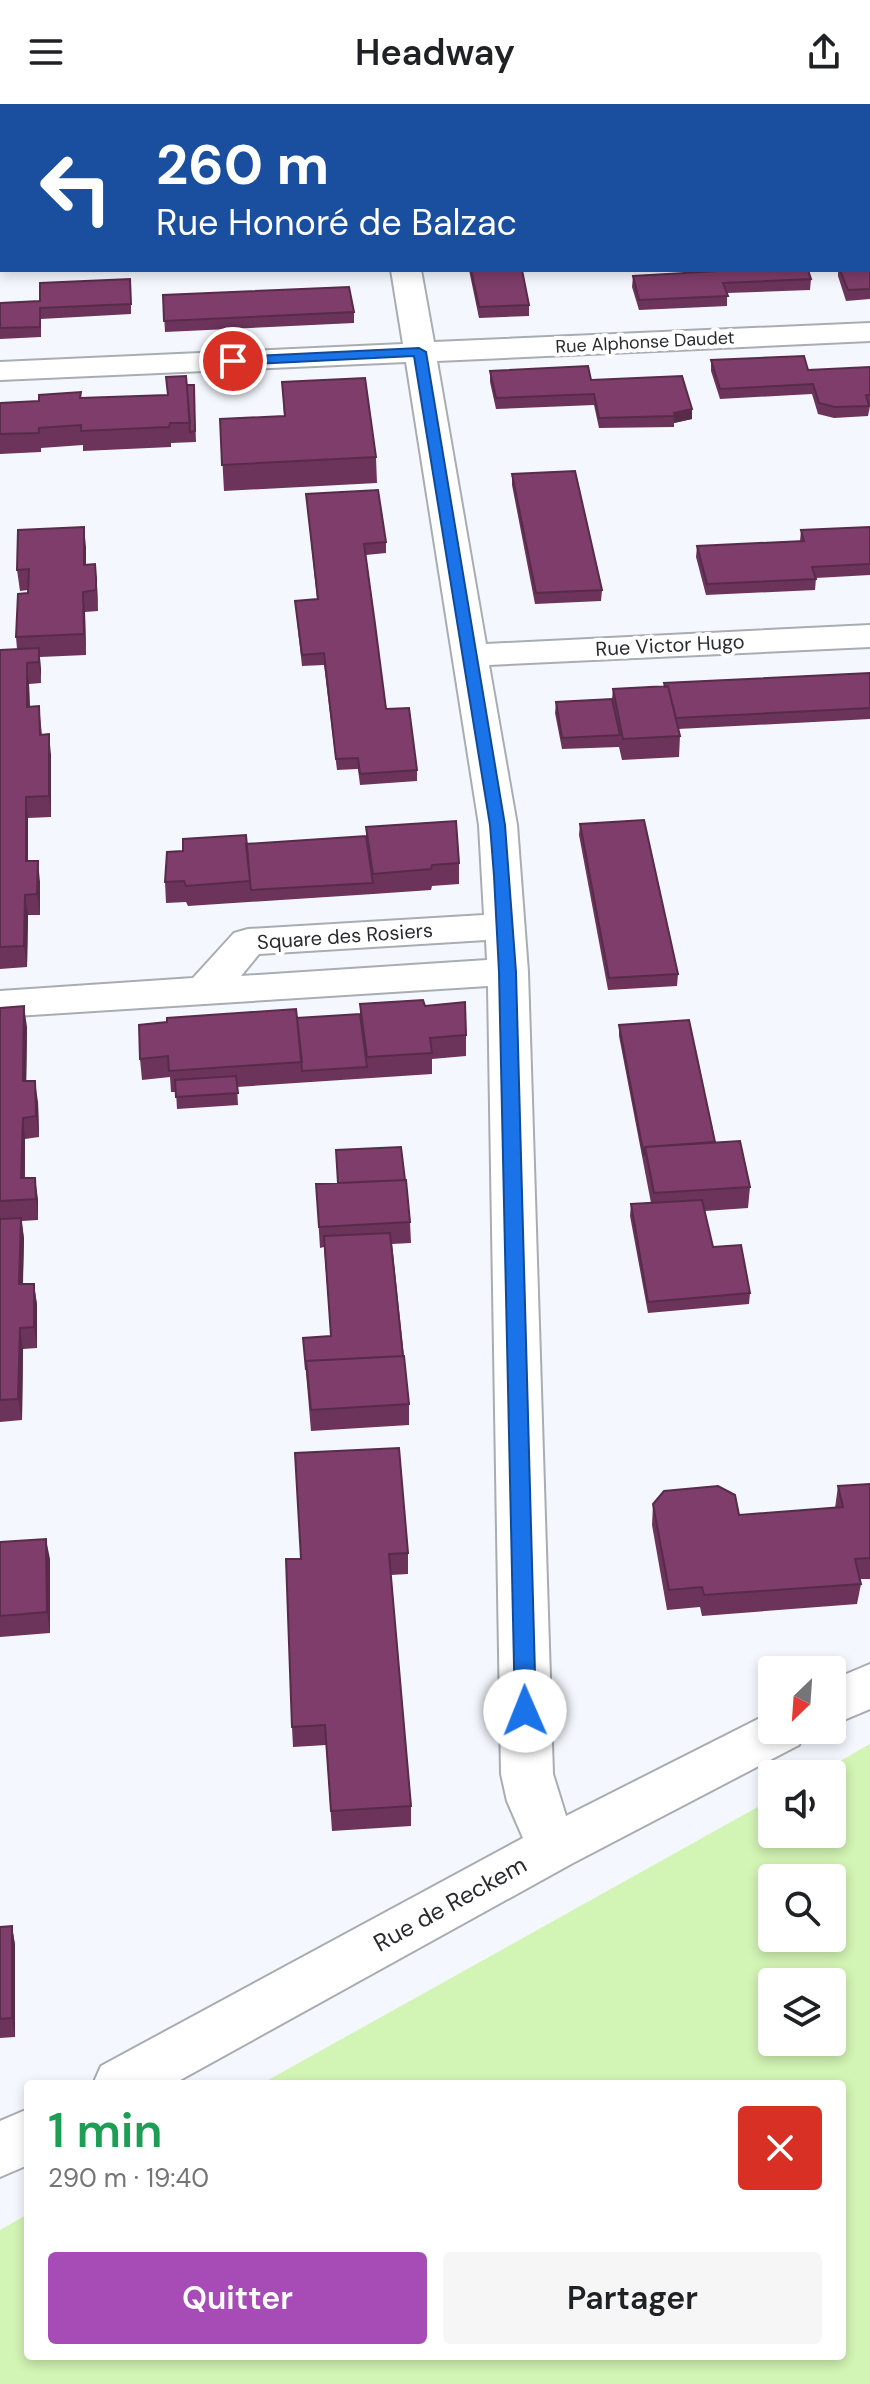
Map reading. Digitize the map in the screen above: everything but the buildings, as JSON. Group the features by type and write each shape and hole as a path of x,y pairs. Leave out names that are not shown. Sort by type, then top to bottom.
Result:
{"street":[{"path":"406,272 498,825 508,972 527,1774 533,1801 554,1847"},
{"name":"Rue Alphonse Daudet","path":"0,371 870,332"},
{"name":"Rue Victor Hugo","path":"470,655 870,636"},
{"name":"Square des Rosiers","path":"206,989 248,942 505,926"},
{"path":"0,1004 508,972"},
{"path":"846,1697 870,1685"},
{"name":"Rue de Reckem","path":"128,2080 554,1847 758,1742"},
{"path":"0,2151 24,2137"}],"green space":[{"path":"870,1744 870,2384 0,2384 0,2230 24,2216 24,2360 846,2360 846,2080 268,2080 758,1807 758,1848 846,1848 846,1760 842,1760"}],"route":[{"path":"233,361 419,352 498,825 502,876 508,972 525,1711"}]}
